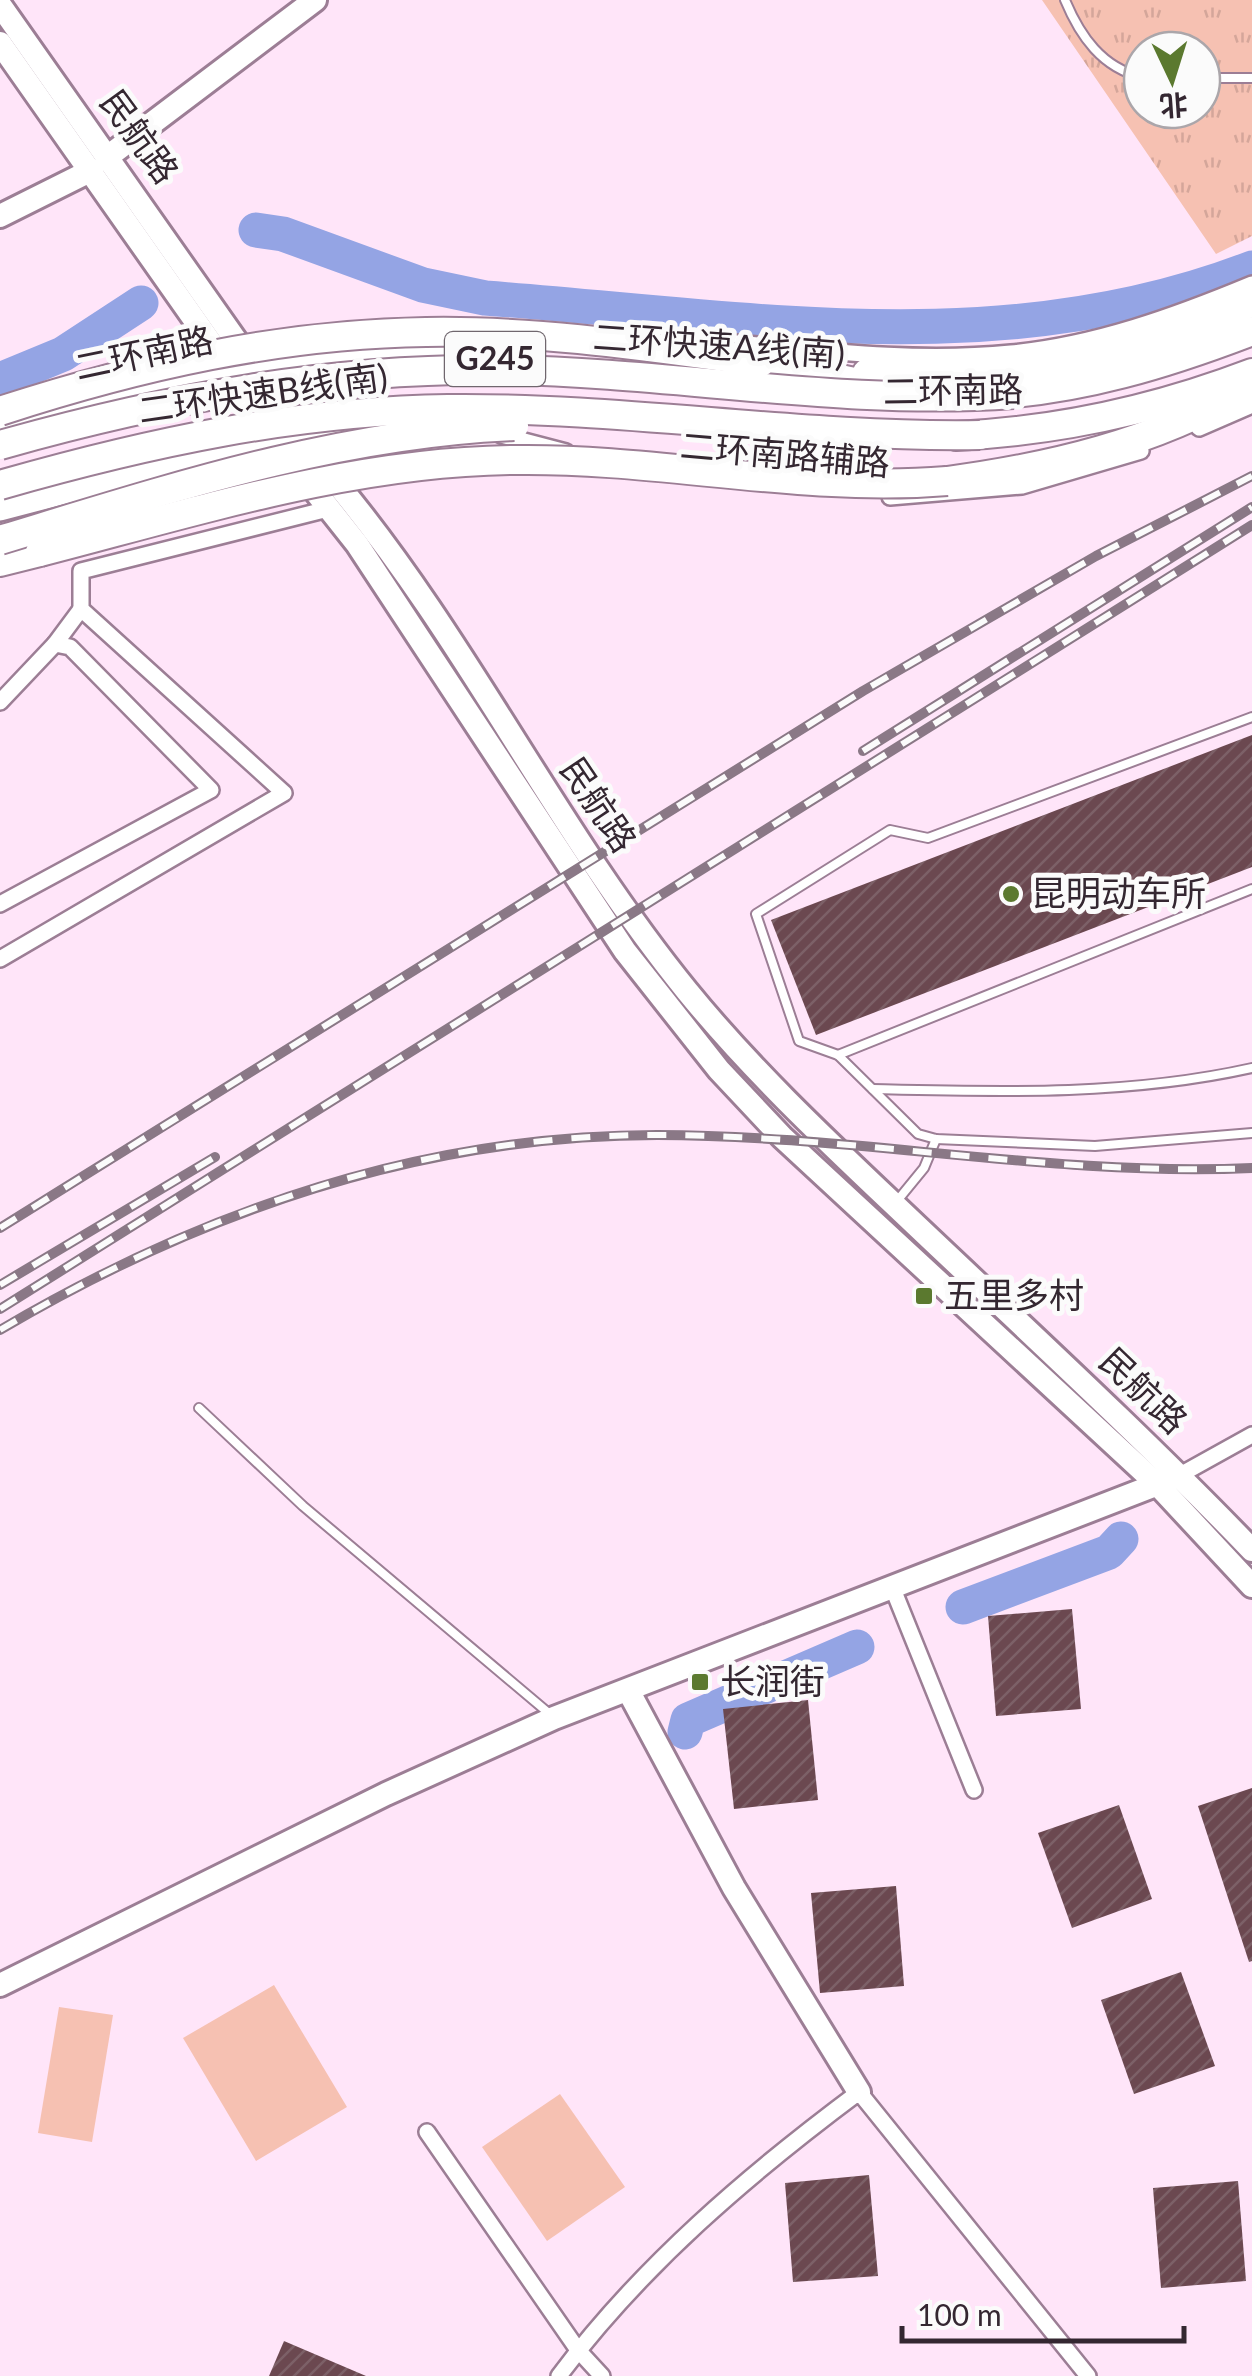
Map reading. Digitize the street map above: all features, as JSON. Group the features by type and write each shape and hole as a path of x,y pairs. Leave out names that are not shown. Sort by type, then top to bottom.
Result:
{"highway":[{"path":"0,411 178,361 364,334 525,335 925,376 1027,369 1136,346 1252,302"},
{"name":"二环快速A线(南)","path":"0,445 216,392 391,371 565,372 907,396 1013,394 1122,375 1252,332"},
{"path":"761,362 921,394 1013,394"},
{"name":"二环快速B线(南)","path":"0,485 222,430 393,410 563,411 866,434 980,435 1105,419 1252,370"},
{"path":"0,562 301,488 439,464 580,461 849,481 947,481 1041,466 1134,440 1186,422 1252,385"},
{"path":"0,540 269,464 370,441 448,430 585,426 831,440 980,435"}],"main road":[{"path":"0,216 101,163 315,0"},
{"name":"民航路","path":"0,5 101,163 292,438 328,508 357,544 626,952 720,1070 782,1138 1158,1485 1252,1586"},
{"name":"民航路","path":"0,43 101,163"},
{"name":"二环南路","path":"0,426 245,368 340,356 445,355 777,394 979,402 1049,396 1124,381 1252,332"},
{"name":"二环南路","path":"0,508 116,476 415,413 496,405 606,408 906,430 1016,428 1130,408 1252,370"},
{"name":"民航路","path":"292,438 377,531 645,938 690,994 802,1117 1180,1475 1252,1550"},
{"path":"0,1984 386,1794 554,1718 1180,1475"},
{"path":"629,1692 734,1888 858,2092"}],"street":[{"path":"245,368 381,346 538,334 667,337 902,356 998,354 1051,348 1126,330 1252,284"},
{"name":"二环南路辅路","path":"292,438 358,426 442,424 686,479 820,494 930,496 978,493 1066,476 1156,445 1252,405"},
{"path":"0,702 55,644 82,608 81,571 328,508"},
{"path":"0,959 284,794 82,608"},
{"path":"0,904 211,790 70,647 55,644"},
{"path":"1180,1475 1252,1435"},
{"path":"893,1589 974,1790"},
{"path":"560,2376 616,2304 688,2234 802,2134 858,2092 1088,2376"},
{"path":"428,2132 578,2350 602,2376"}],"lane":[{"path":"1065,0 1076,25 1100,57 1122,73"},
{"path":"1222,78 1252,78"},
{"path":"1252,717 928,838 890,830 756,914 798,1040 838,1055 918,1134 936,1139 1095,1146 1252,1133"},
{"path":"838,1055 1252,888"},
{"path":"872,1089 1018,1092 1128,1087 1252,1068"},
{"path":"894,1204 924,1168 936,1139"},
{"path":"198,1408 302,1506 554,1718"}],"green space":[{"path":"1042,0 1252,0 1252,236 1216,254 1131,130 1222,130 1222,30 1122,30 1122,117"},
{"path":"274,1985 347,2107 256,2161 183,2038"},
{"path":"59,2007 113,2015 92,2142 38,2133"},
{"path":"560,2094 625,2187 547,2241 482,2147"}],"building":[{"name":"昆明动车所","path":"1252,735 1252,867 816,1035 771,920"},
{"path":"1072,1609 1081,1709 996,1716 988,1616"},
{"path":"808,1700 818,1800 734,1809 723,1709"},
{"path":"1252,1788 1252,1961 1249,1962 1198,1806"},
{"path":"1119,1805 1152,1899 1072,1928 1038,1833"},
{"path":"896,1886 904,1986 820,1993 811,1893"},
{"path":"1181,1972 1215,2066 1134,2094 1101,2000"},
{"path":"869,2175 878,2276 793,2282 785,2183"},
{"path":"1238,2181 1246,2281 1161,2288 1153,2188"},
{"path":"284,2341 366,2376 269,2376"}],"waterway":[{"path":"256,230 283,234 423,285 485,298 775,322 872,326 967,325 1063,316 1158,298 1252,268"},
{"path":"0,380 63,354 141,303"},
{"path":"963,1607 1109,1552 1121,1539"},
{"path":"685,1732 688,1720 857,1647"}],"railway":[{"path":"0,1228 863,691 1096,556 1252,476"},
{"path":"863,751 1252,507"},
{"path":"0,1309 1252,525"},
{"path":"0,1330 77,1287 234,1216 398,1165 483,1149 569,1138 657,1135 806,1141 1103,1167 1252,1168"},
{"path":"0,1285 215,1157"}],"place":[{"name":"昆明动车所","path":"1011,894"},
{"name":"五里多村","path":"924,1296"},
{"name":"长润街","path":"700,1682"}]}
